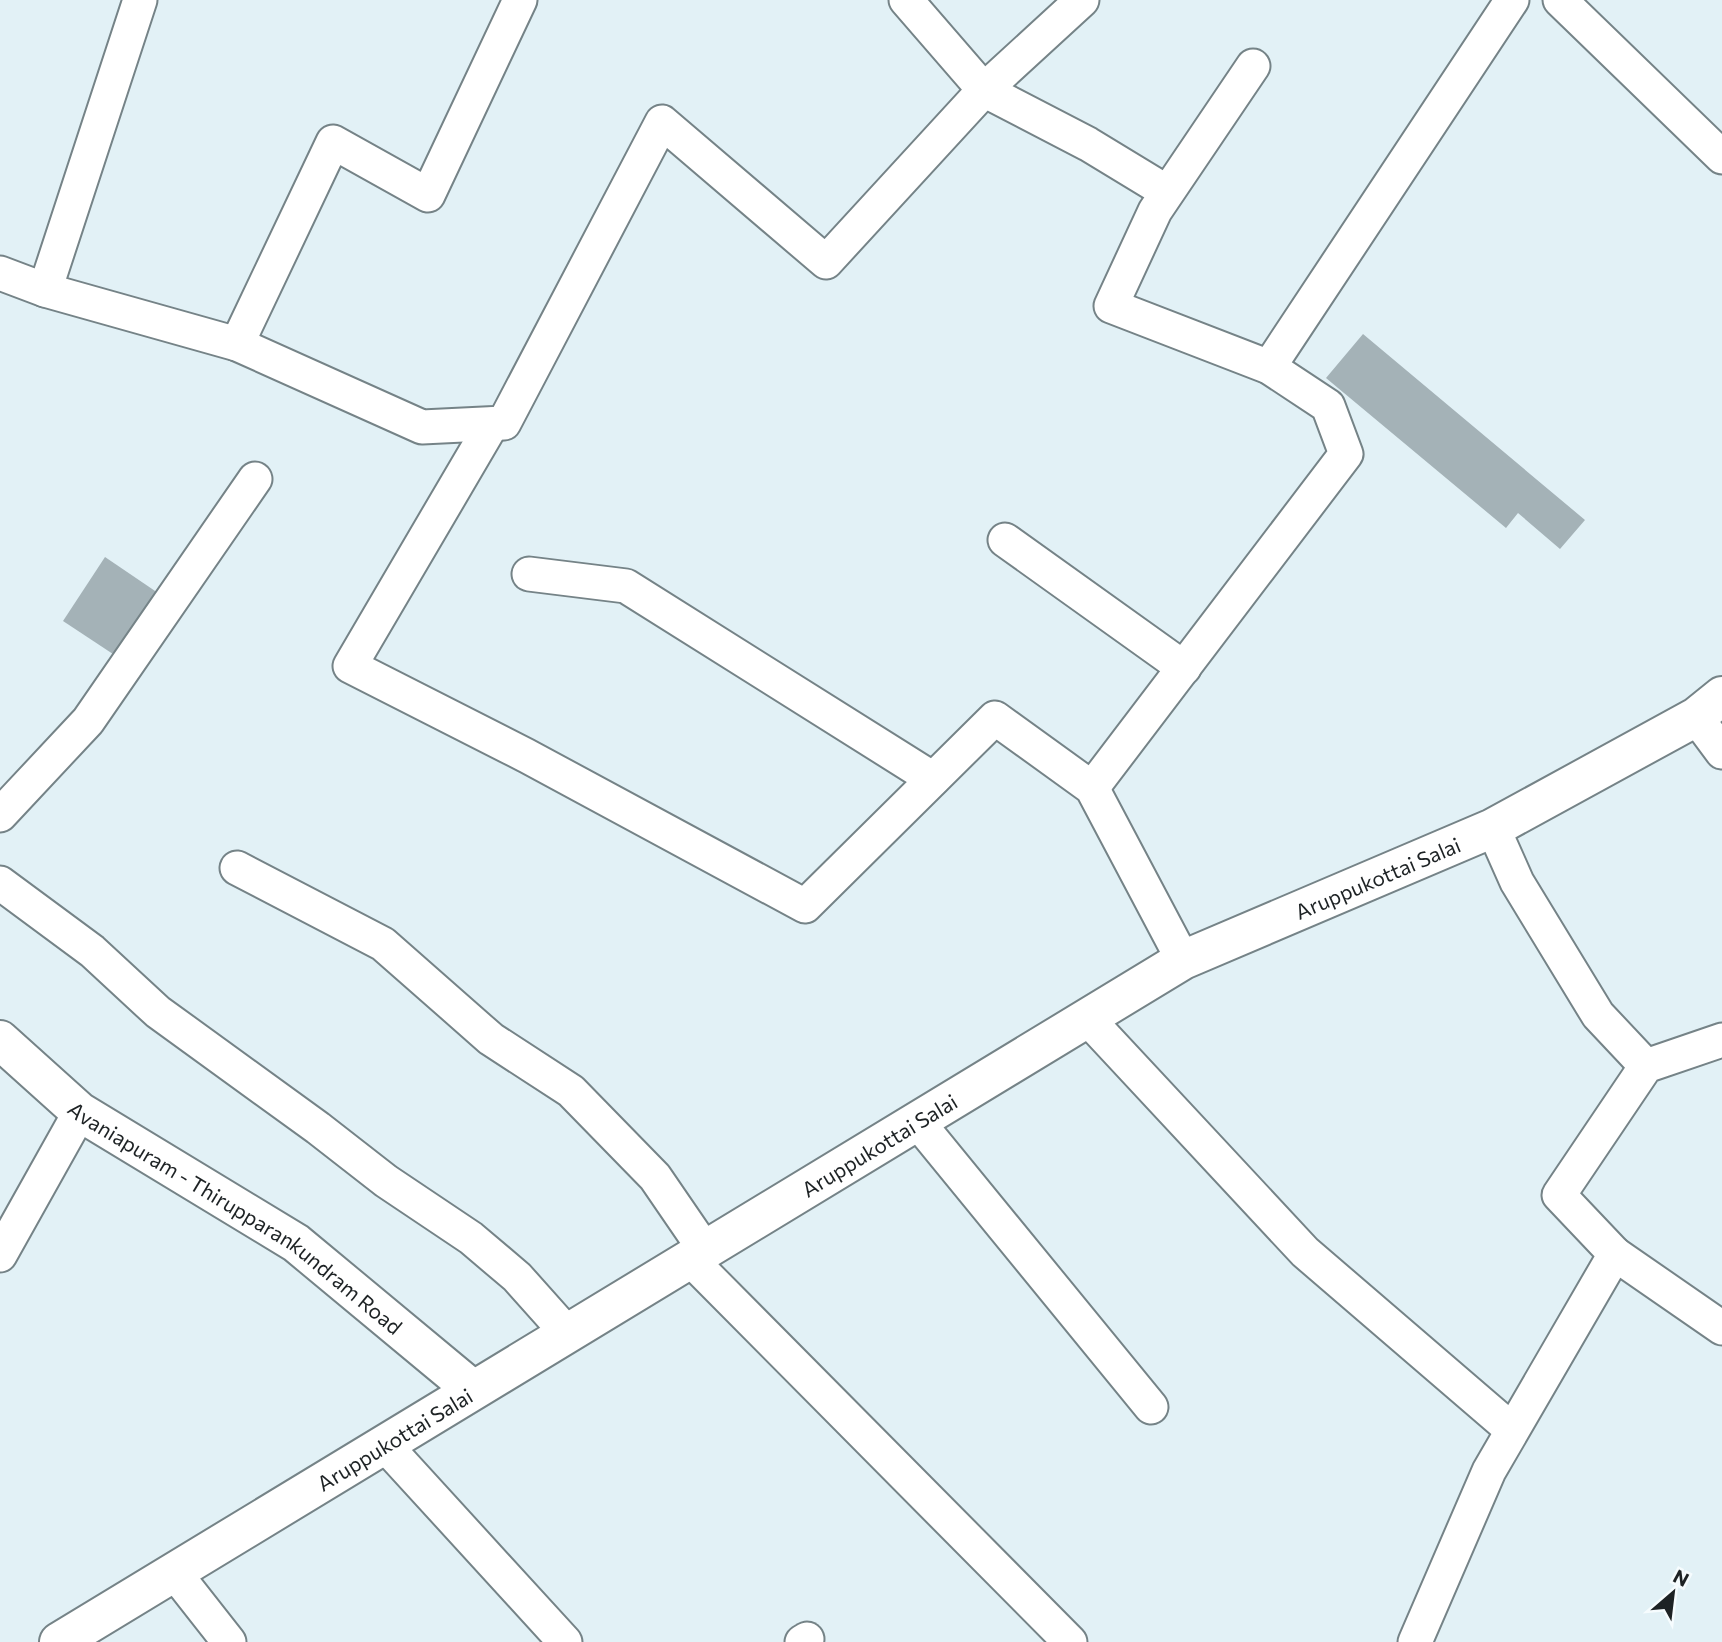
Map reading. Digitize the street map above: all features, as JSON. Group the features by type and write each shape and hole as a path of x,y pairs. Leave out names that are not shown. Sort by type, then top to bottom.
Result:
{"main road":[{"name":"Aruppukottai Salai","path":"59,1642 1183,960 1493,828 1709,707"},
{"name":"Avaniapuram - Thirupparankundram Road","path":"2,1047 80,1112 296,1243 473,1390"}],"street":[{"path":"45,290 139,0"},
{"path":"237,344 334,142 428,195 520,0"},
{"path":"906,0 984,90 1088,144 1167,192"},
{"path":"0,273 45,290 237,344 422,427 504,423 662,122 826,262 984,90 1082,0"},
{"path":"1269,368 1512,0"},
{"path":"1560,0 1722,157"},
{"path":"1092,788 1346,454 1328,406 1269,368 1111,306 1155,211 1253,66"},
{"path":"492,424 350,666 527,756 805,906 995,718 1092,788 1183,960"},
{"path":"0,816 88,721 255,479"},
{"path":"1004,540 1184,668"},
{"path":"529,574 626,586 933,779"},
{"path":"1709,707 1722,752"},
{"path":"1493,828 1517,882 1598,1015 1646,1066"},
{"path":"237,868 383,944 491,1039 571,1091 655,1177 697,1254 1070,1642"},
{"path":"0,883 92,951 158,1012 386,1181 471,1238 517,1277 568,1333"},
{"path":"1087,1018 1305,1252 1512,1430"},
{"path":"1722,1040 1646,1066 1559,1195 1615,1254 1722,1328"},
{"path":"0,1255 80,1112"},
{"path":"917,1121 1151,1407"},
{"path":"1415,1642 1489,1471 1615,1254"},
{"path":"384,1444 565,1642"},
{"path":"174,1572 229,1642"}],"building":[{"path":"1363,334 1585,520 1560,549 1518,513 1506,528 1326,378"},
{"path":"105,557 161,595 119,658 63,621"}]}
